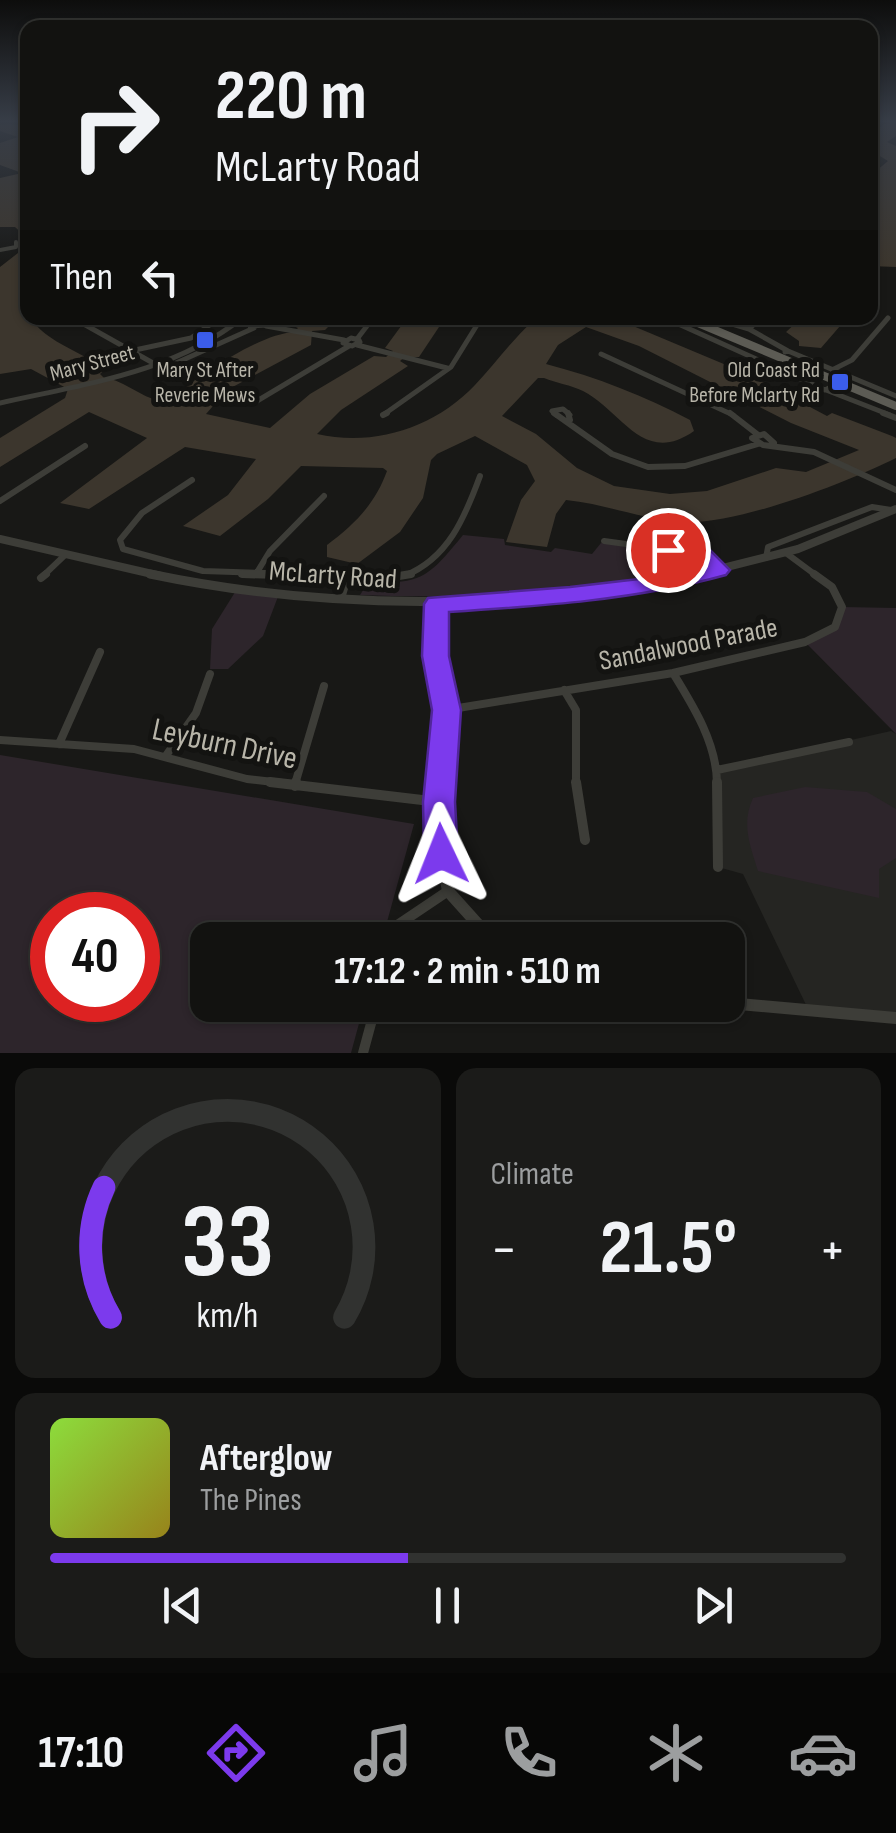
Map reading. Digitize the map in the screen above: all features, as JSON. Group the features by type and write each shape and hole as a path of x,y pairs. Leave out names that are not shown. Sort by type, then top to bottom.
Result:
{"main road":[{"path":"702,325 896,406"}],"street":[{"path":"0,250 16,247 16,242"},
{"path":"831,370 852,360 888,318"},
{"path":"87,325 153,364"},
{"path":"134,351 191,338 210,325"},
{"name":"Mary Street","path":"0,403 153,364 205,343 232,325"},
{"path":"164,368 255,325"},
{"path":"274,325 357,342 414,362 448,368"},
{"path":"357,342 368,325"},
{"path":"680,325 896,418"},
{"path":"734,325 896,396"},
{"path":"749,330 754,325"},
{"path":"383,415 422,391 448,368 471,343 477,326"},
{"path":"257,400 347,343"},
{"path":"774,357 788,351"},
{"path":"601,354 726,410 757,434 772,437 774,443"},
{"path":"824,390 837,384"},
{"path":"570,420 614,455 648,466 682,468 758,444 774,443 833,460 896,490"},
{"path":"757,434 752,438 758,444"},
{"path":"0,502 85,446"},
{"path":"192,480 166,494 126,529 120,540 123,549 176,564 256,574 398,578 435,557 460,529 480,476"},
{"path":"256,574 270,551 324,496"},
{"path":"766,558 768,548 872,507 894,510"},
{"name":"McLarty Road","path":"0,539 201,584 341,599 436,604 570,596 656,585 786,552 894,510"},
{"path":"604,542 700,554 718,570"},
{"name":"Sandalwood Parade","path":"446,710 673,674 805,642 835,627 842,607 832,588 786,552"},
{"path":"41,578 65,555"},
{"path":"341,599 348,574"},
{"path":"436,604 436,656 446,710 439,802 441,854 448,891 476,922"},
{"path":"58,744 100,652"},
{"path":"165,757 196,713 210,674"},
{"path":"673,674 698,715 717,770 718,867"},
{"path":"295,786 324,686"},
{"path":"564,690 576,710 576,800 585,840"},
{"name":"Leyburn Drive","path":"0,740 134,749 247,779 439,802"},
{"path":"717,770 849,742"},
{"path":"402,922 448,891"},
{"path":"745,1005 896,1018"},
{"path":"363,1053 371,1022"}],"shaded area":[{"path":"878,170 896,170 896,267 878,266"},
{"path":"20,173 20,232 15,227 0,227 0,178"},
{"path":"20,251 20,325 37,325 105,369 100,374 104,378 160,401 169,401 246,348 298,328 291,325 330,325 325,330 312,331 311,345 227,390 206,414 270,428 310,394 374,356 386,357 393,351 385,348 402,325 440,325 419,357 405,357 400,361 408,366 341,410 317,434 381,436 422,423 459,400 529,325 631,325 750,375 827,416 832,413 896,438 896,458 790,501 704,521 666,520 566,500 556,514 547,547 506,542 521,500 535,481 527,465 475,436 431,460 423,498 400,532 357,564 327,557 327,545 370,503 387,471 383,468 301,466 268,499 220,536 183,526 228,495 256,459 185,447 89,509 60,503 147,438 89,412 0,467 0,438 65,398 68,389 31,369 0,374 0,267","holes":["586,327 639,346 791,423 859,450 806,472 776,468 707,491 670,494 614,486 577,468 536,434 502,416 538,378 544,378 583,391 646,439 660,443 694,431 690,420 656,403 546,364 558,345"]},
{"path":"794,325 841,325 821,348 799,346 799,341 786,332"},
{"path":"463,535 504,539 505,545 551,552 555,548 592,554 601,543 697,555 712,569 537,592 360,595 369,581 401,582 424,575"},
{"path":"237,589 279,594 263,636 228,669 210,669 212,629"},
{"path":"842,607 896,608 896,734 805,642 835,627"},
{"path":"891,731 896,734 896,1018 809,1011 743,874 718,867 717,770"},
{"path":"0,755 414,824 387,922 190,922 190,1022 359,1022 351,1053 0,1053"},
{"path":"805,787 867,792 896,809 896,858 879,869 879,898 758,871 747,826 753,798"}],"place":[{"name":"Mary St After Reverie Mews","path":"205,340"},
{"name":"Old Coast Rd Before Mclarty Rd","path":"840,382"}],"route":[{"path":"441,854 439,802 446,710 436,656 436,604 570,596 656,585 718,570 700,554 668,550"}]}
